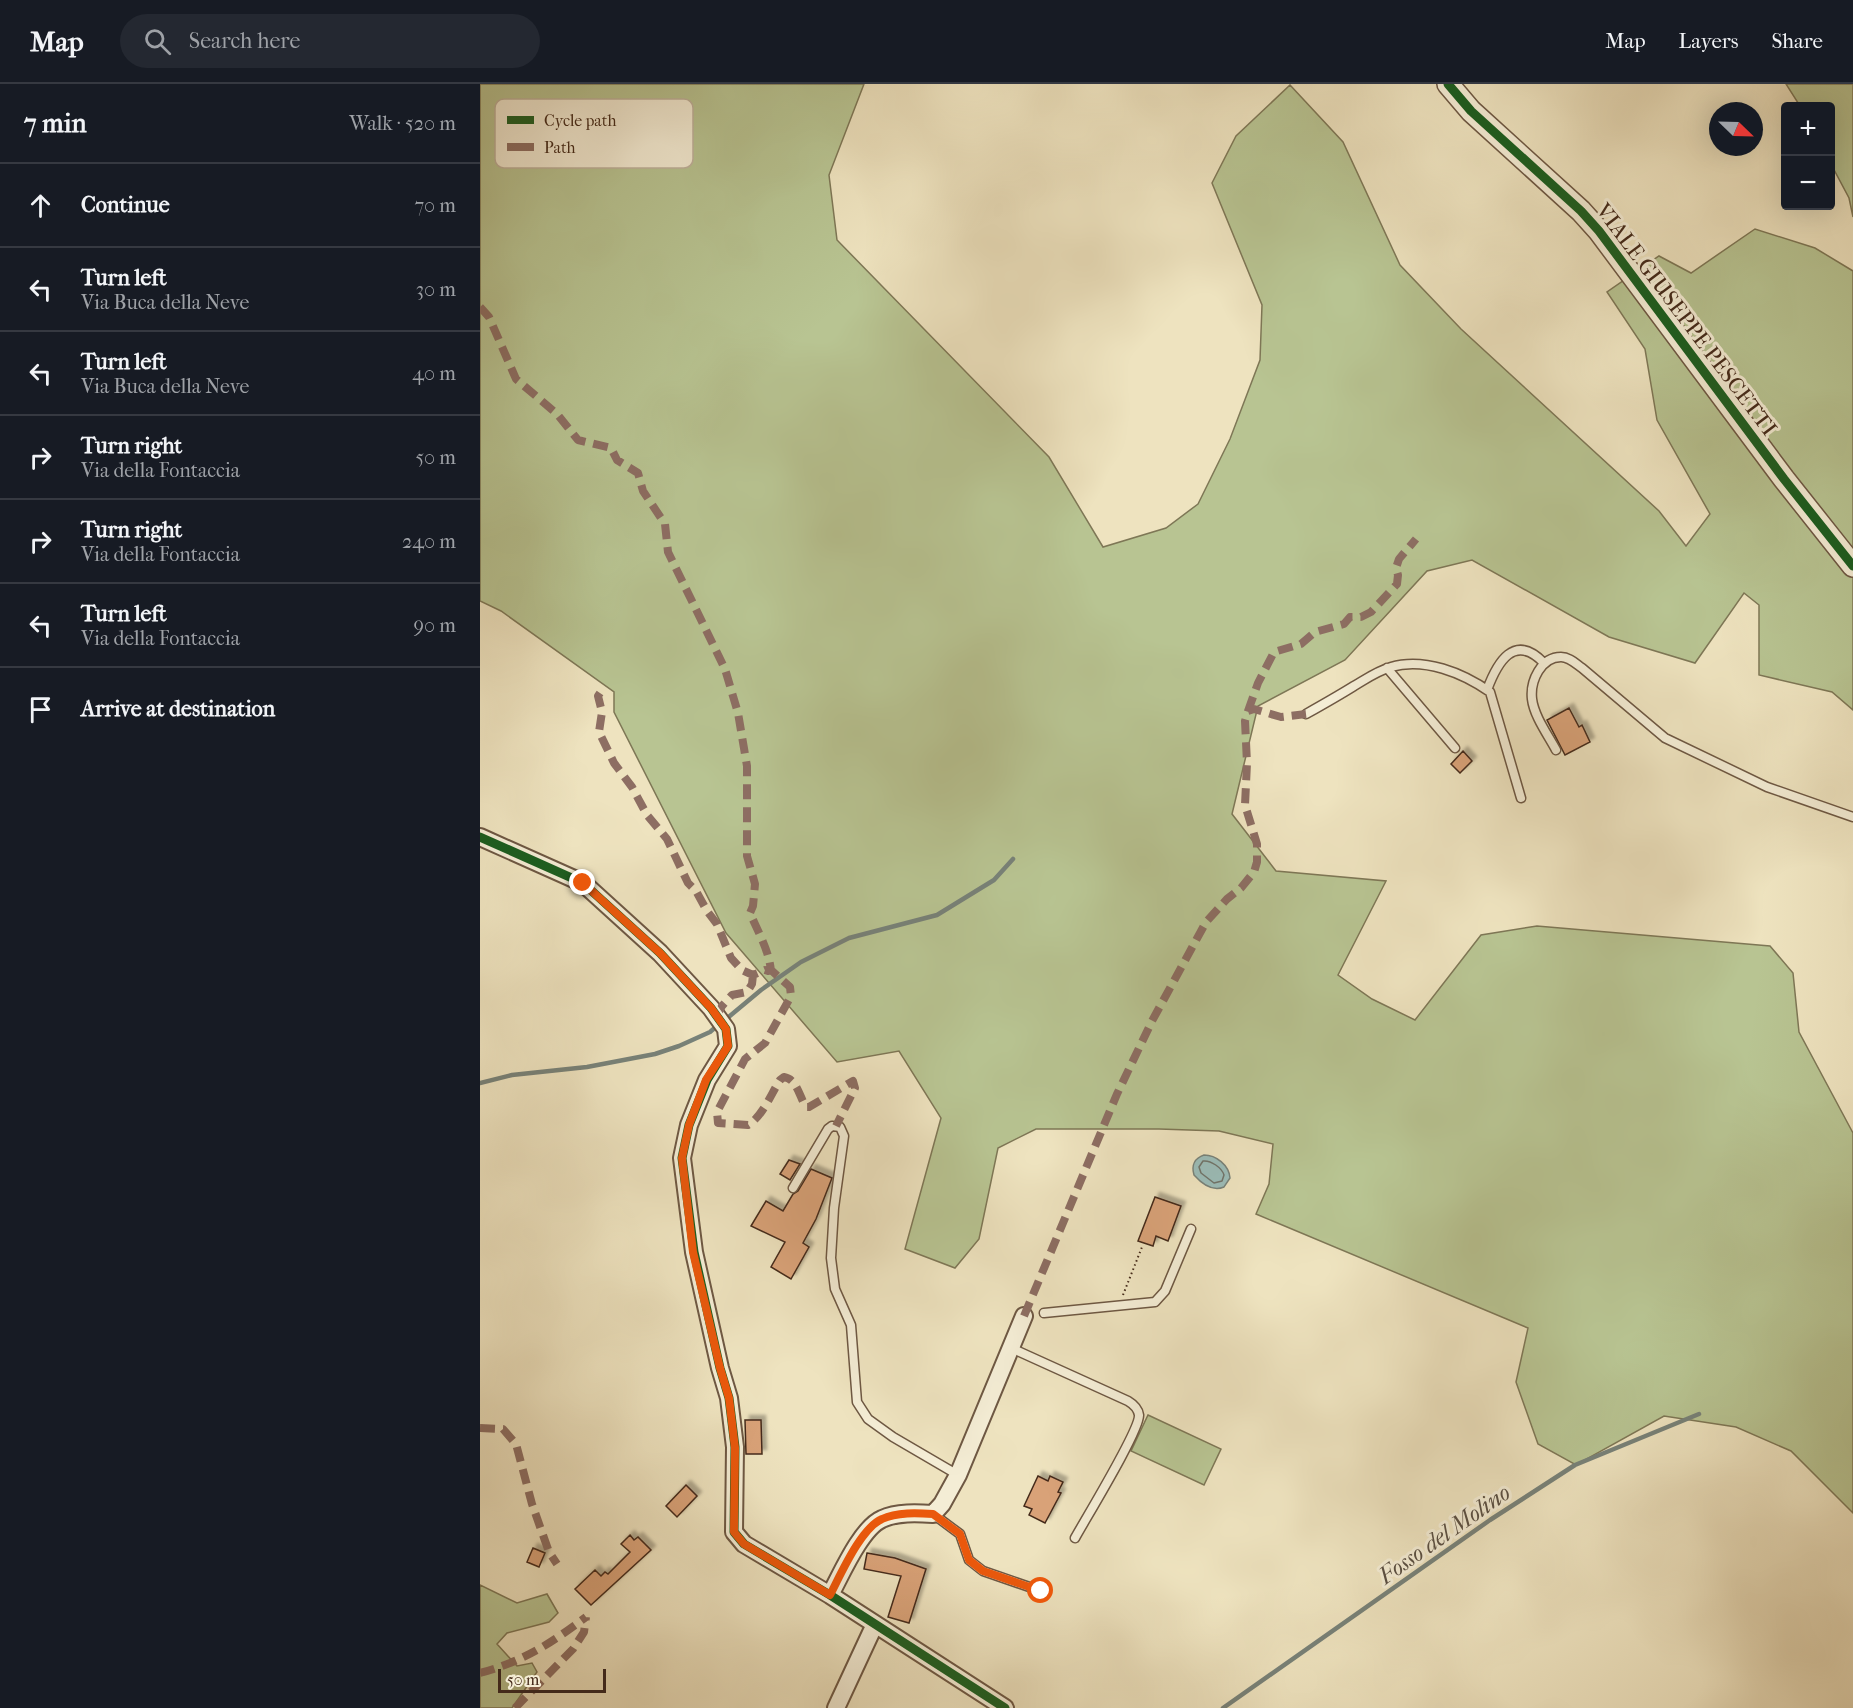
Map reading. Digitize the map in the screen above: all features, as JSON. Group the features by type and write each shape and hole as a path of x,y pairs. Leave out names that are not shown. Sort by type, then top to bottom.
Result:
{"street":[{"name":"VIALE GIUSEPPE PESCETTI","path":"1448,84 1471,111 1581,211 1599,231 1777,471 1853,566"},
{"path":"480,837 583,883 660,953 722,1024 728,1046 706,1080 689,1125 682,1158 693,1252 729,1398 735,1448 734,1532 744,1544 830,1595 1005,1708"},
{"path":"830,1595 870,1527 881,1519 894,1516 933,1514 942,1504 958,1475 1011,1348 1029,1315"},
{"path":"836,1708 875,1624"}],"lane":[{"path":"1487,690 1494,671 1508,654 1528,652 1545,663"},
{"path":"1556,750 1532,698 1532,684 1545,663 1559,657 1574,662 1665,738 1767,787 1853,817"},
{"path":"1306,714 1388,668 1410,663 1427,664 1448,671 1487,690 1493,698 1521,798"},
{"path":"1388,668 1455,748"},
{"path":"793,1188 828,1129 832,1126 840,1127 843,1130 843,1136 834,1208 831,1258 835,1289 851,1325 857,1402 868,1419 893,1437 958,1475"},
{"path":"1044,1313 1150,1304 1161,1298 1191,1229"},
{"path":"1011,1348 1128,1401 1138,1411 1139,1418 1129,1441 1075,1538"},
{"path":"933,1514 960,1534 965,1553 975,1566 983,1571 1041,1591"}],"path":[{"path":"1118,1307 1142,1247"}],"green space":[{"path":"480,84 864,84 829,175 837,240 1049,457 1103,547 1166,528 1198,504 1230,439 1260,360 1262,305 1212,183 1236,136 1290,85 1343,142 1400,265 1461,329 1659,511 1686,546 1710,514 1657,420 1645,349 1607,292 1659,256 1691,273 1755,229 1815,248 1853,271 1853,710 1832,692 1759,675 1759,605 1744,593 1695,663 1609,637 1472,560 1427,571 1345,660 1258,706 1232,814 1276,871 1386,881 1338,975 1372,999 1415,1020 1481,935 1537,926 1770,946 1793,973 1799,1032 1853,1133 1853,1513 1791,1451 1736,1427 1664,1416 1576,1465 1538,1444 1516,1382 1528,1328 1256,1214 1269,1184 1273,1144 1219,1131 1036,1129 998,1148 979,1239 955,1268 905,1249 941,1118 899,1051 837,1062 726,933 614,712 614,692 501,611 480,601"},
{"path":"1786,84 1853,84 1853,217 1849,198 1835,172 1835,102 1797,102"},
{"path":"1148,1415 1221,1449 1204,1485 1131,1451"},
{"path":"480,1585 517,1603 547,1594 558,1613 549,1622 507,1633 497,1644 517,1666 532,1663 537,1672 512,1708 480,1708"}],"water":[{"path":"1204,1155 1217,1159 1227,1169 1230,1178 1224,1187 1208,1186 1194,1175 1194,1162"}],"building":[{"path":"1569,708 1579,727 1582,725 1590,742 1565,755 1547,720"},
{"path":"1463,751 1472,761 1460,773 1451,764"},
{"path":"789,1160 800,1164 790,1180 780,1174"},
{"path":"811,1169 832,1178 816,1219 803,1243 809,1247 791,1279 771,1267 785,1242 751,1226 766,1201 783,1211"},
{"path":"1155,1197 1181,1206 1168,1241 1156,1236 1153,1246 1138,1241"},
{"path":"745,1420 761,1420 762,1454 746,1454"},
{"path":"1038,1476 1048,1481 1050,1476 1063,1482 1058,1492 1061,1493 1045,1523 1029,1515 1032,1509 1024,1506"},
{"path":"686,1485 697,1496 677,1517 666,1506"},
{"path":"630,1535 634,1540 638,1537 651,1550 591,1605 575,1589 595,1570 601,1576 605,1572 608,1574 630,1552 621,1544"},
{"path":"533,1548 545,1553 539,1567 527,1562"},
{"path":"867,1553 895,1558 926,1569 909,1623 888,1617 901,1576 864,1569"}],"waterway":[{"path":"725,1020 761,990 801,962 849,938 937,915 994,880 1013,859"},
{"path":"480,1083 512,1075 587,1067 655,1054 710,1032 718,1025"},
{"name":"Fosso del Molino","path":"1223,1708 1490,1520 1575,1465 1699,1414"}],"marked path":[{"path":"480,307 489,317 516,379 557,414 578,440 611,448 617,460 638,473 643,491 665,524 668,552 725,669 738,713 747,766 747,856 755,884 750,913 766,948 771,971"},
{"path":"1248,711 1258,683 1274,652 1301,644 1315,632 1344,624 1350,617 1361,617 1371,612 1397,584 1396,568 1399,559 1416,539"},
{"path":"600,693 598,696 602,712 599,732 614,763 632,787 647,815 667,839 688,883 696,891 717,924 731,958 742,970 753,975 771,970 790,987 791,996 765,1043 745,1059 717,1112 718,1123 748,1125 762,1110 784,1077 795,1084 806,1107 853,1081 855,1088 836,1126"},
{"path":"1024,1316 1117,1094 1152,1021 1206,922 1254,872 1257,862 1257,844 1245,805 1247,763 1245,721 1248,711 1254,709 1281,717 1306,714"},
{"path":"717,1016 732,995 747,992 752,984 753,975"},
{"path":"480,1428 503,1429 516,1444 532,1504 549,1552 557,1564"},
{"path":"480,1673 536,1651 586,1617"},
{"path":"515,1708 573,1649 584,1632 586,1617"}],"cycle path":[{"path":"1448,84 1471,111 1581,211 1599,231 1784,479 1853,566"},
{"path":"480,837 583,883 660,953 711,1008 726,1029 728,1046 707,1080 689,1125 682,1158 694,1252 729,1398 735,1447 734,1532 744,1544 830,1595 1005,1708"}],"route":[{"path":"583,883 660,953 711,1008 726,1029 728,1046 706,1080 689,1125 682,1158 693,1252 729,1398 735,1448 734,1532 744,1544 830,1595 870,1527 881,1519 894,1516 933,1514 960,1534 965,1553 975,1566 983,1571 1041,1591"}]}
